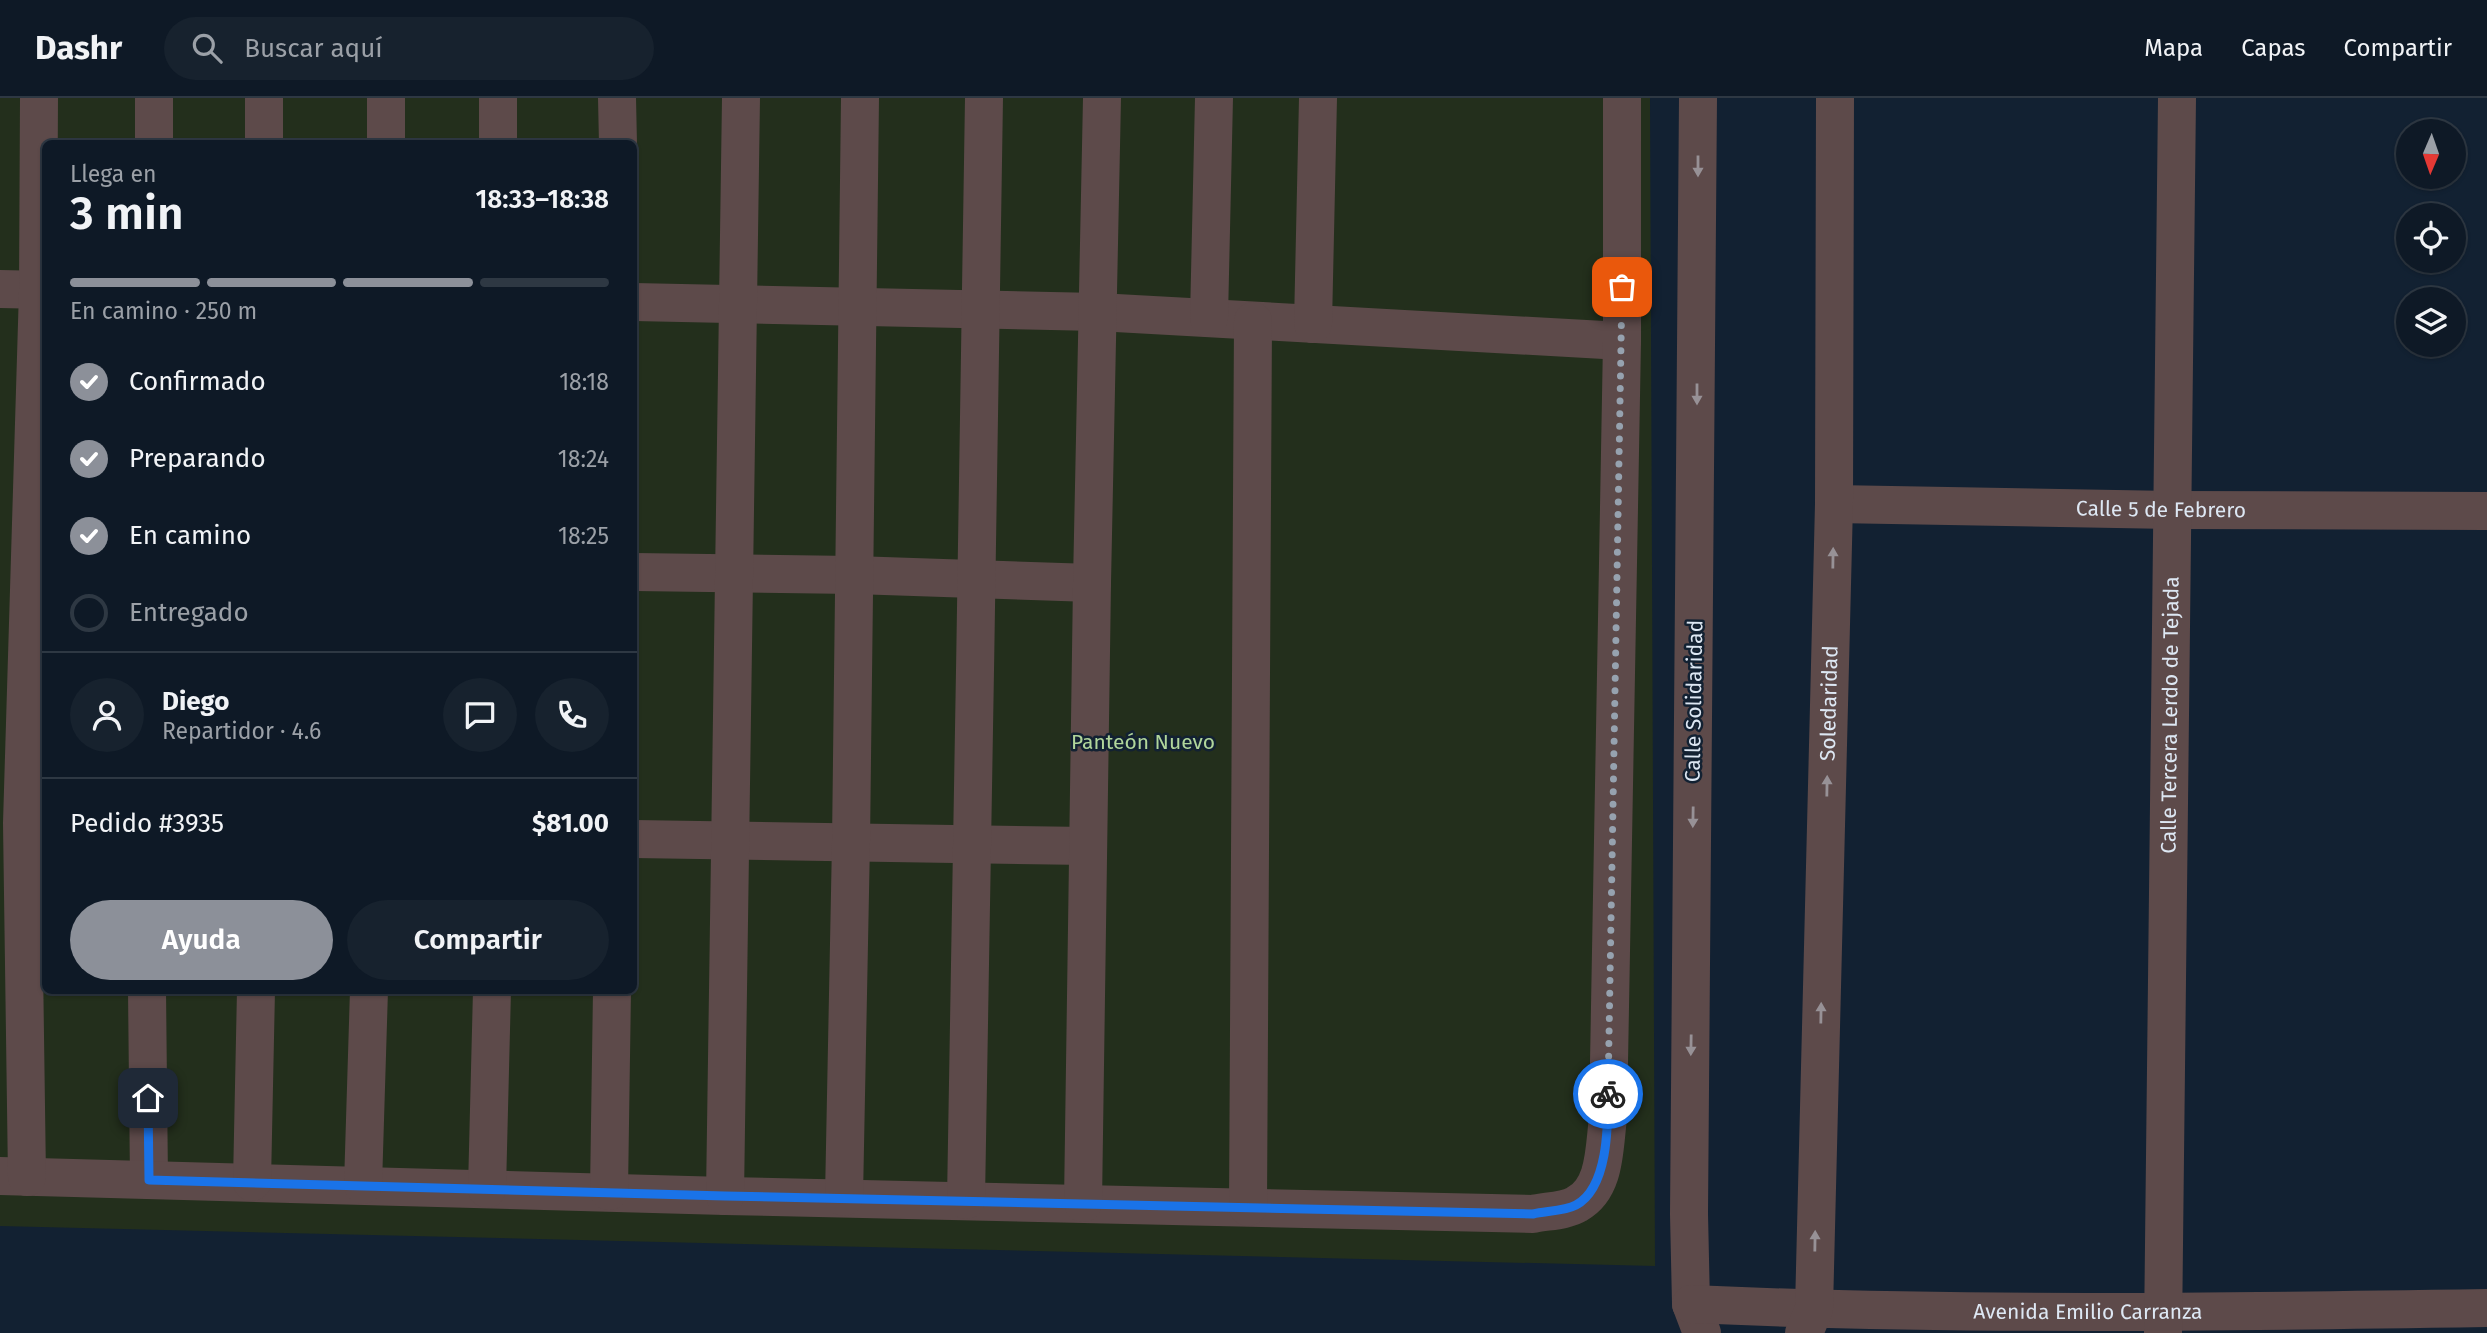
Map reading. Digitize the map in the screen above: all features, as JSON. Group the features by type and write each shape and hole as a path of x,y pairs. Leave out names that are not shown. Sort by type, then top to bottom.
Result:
{"street":[{"path":"39,98 42,290 25,556 23,823 13,1176 725,1196 1533,1214 1575,1206 1593,1192 1601,1170 1608,1118 1622,341 1622,98"},
{"path":"154,98 154,140"},
{"path":"264,98 264,140"},
{"path":"386,98 386,140"},
{"path":"498,98 498,140"},
{"path":"617,98 618,140"},
{"path":"725,1196 741,98"},
{"path":"844,1197 860,98"},
{"path":"966,1200 984,98"},
{"path":"1083,1203 1102,98"},
{"path":"1209,318 1214,98"},
{"path":"1313,324 1318,98"},
{"name":"Calle Solidaridad","path":"1696,1319 1698,98"},
{"name":"Soledaridad","path":"1809,1321 1834,504 1835,98"},
{"name":"Calle Tercera Lerdo de Tejada","path":"2163,1323 2177,98"},
{"path":"0,289 42,290"},
{"path":"637,302 1098,312 1622,341"},
{"path":"1248,1207 1252,321"},
{"name":"Calle 5 de Febrero","path":"1834,504 2487,512"},
{"path":"637,572 854,575 1092,583"},
{"path":"637,839 1088,846"},
{"path":"147,994 149,1180"},
{"path":"252,1182 256,994"},
{"path":"363,1185 369,994"},
{"path":"487,1188 492,994"},
{"path":"609,1191 612,994"},
{"name":"Avenida Emilio Carranza","path":"1696,1319 2163,1323 2487,1308"}],"green space":[{"name":"Panteón Nuevo","path":"0,98 1650,98 1655,1266 0,1226"}],"way so far":[{"path":"1608,1094 1622,287"}],"route":[{"path":"148,1098 149,1180 1533,1214 1575,1206 1593,1192 1601,1170 1608,1118 1608,1094"}]}
